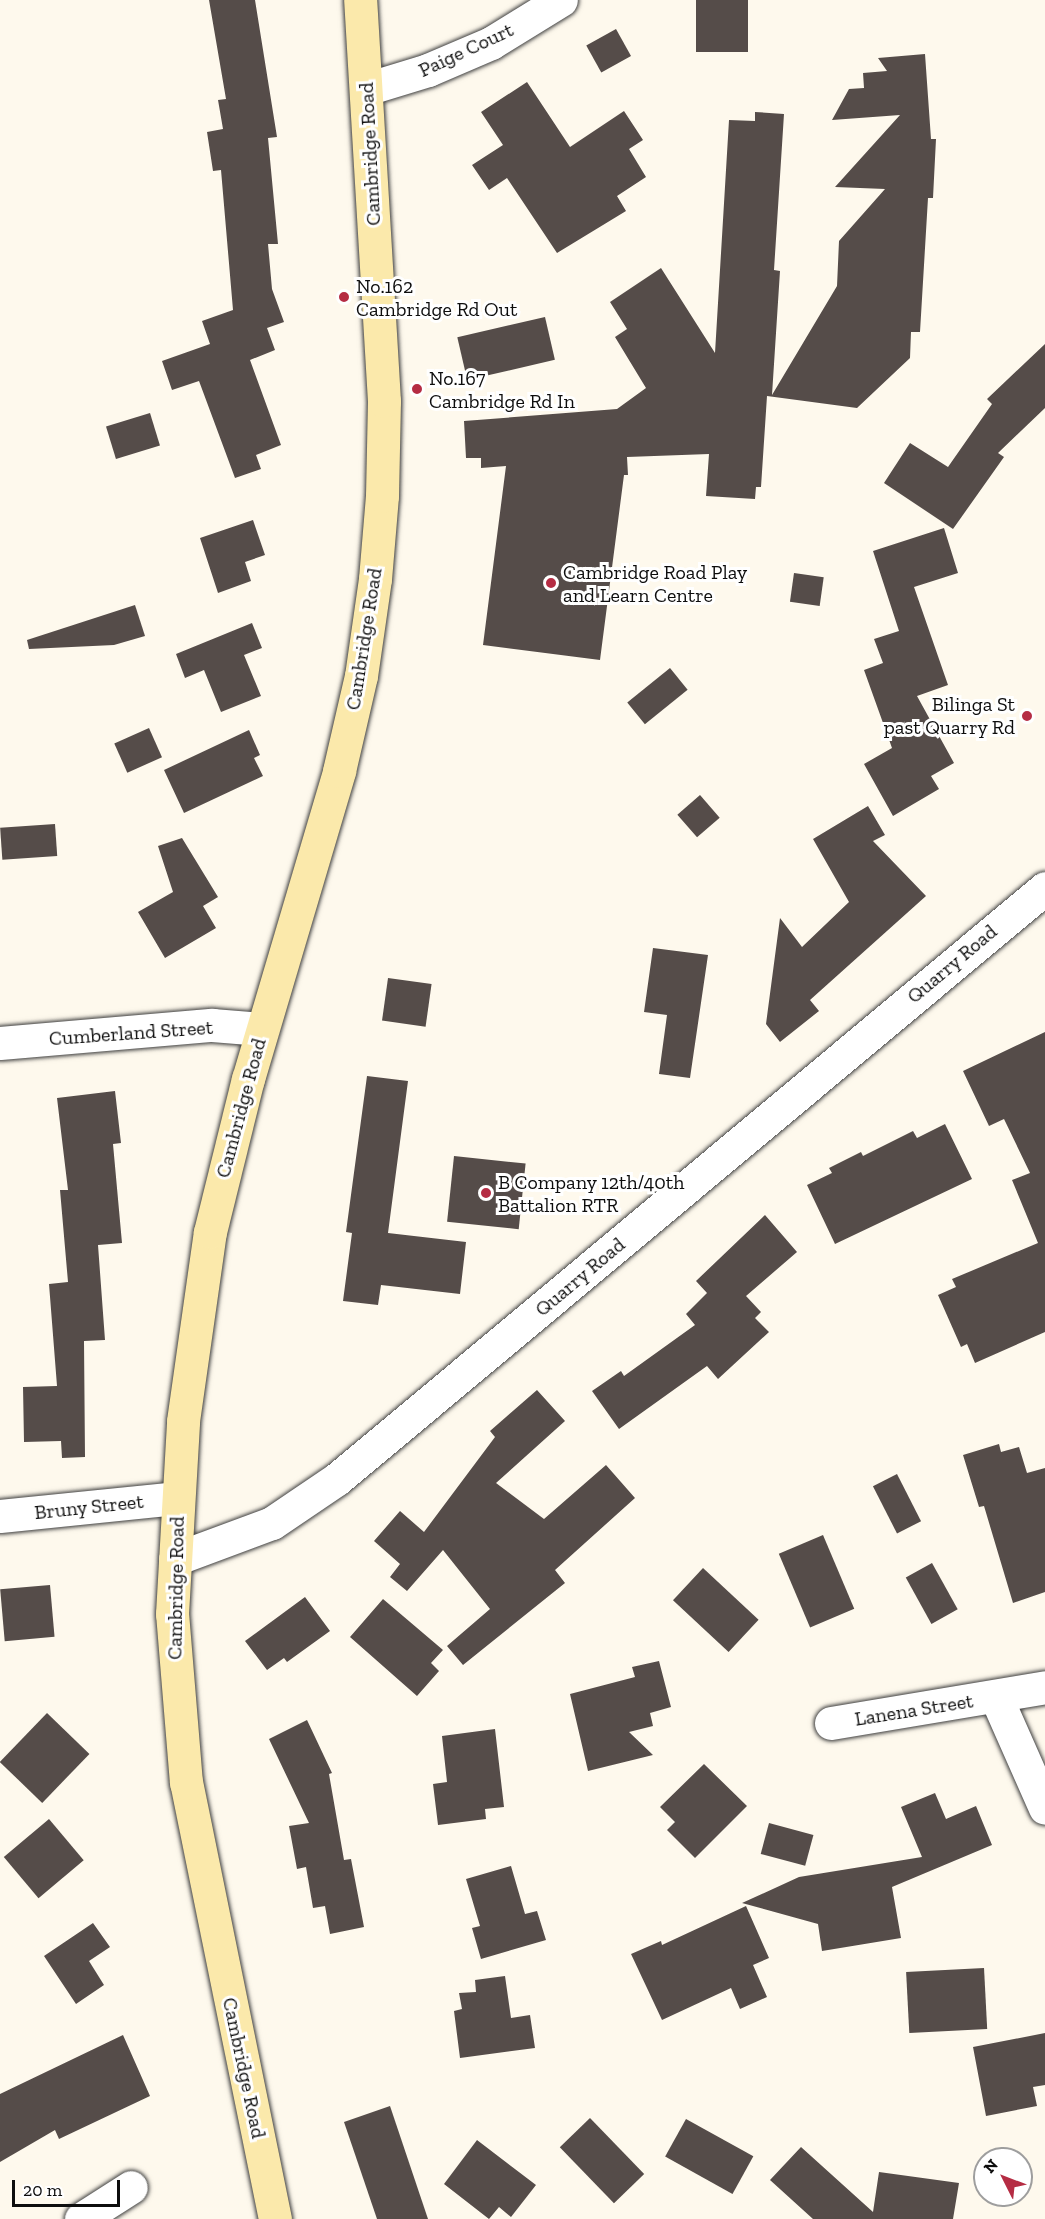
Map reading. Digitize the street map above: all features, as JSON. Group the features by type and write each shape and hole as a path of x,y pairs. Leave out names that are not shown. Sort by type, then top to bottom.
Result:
{"main road":[{"name":"Cambridge Road","path":"275,2219 186,1783 172,1614 178,1498 194,1327 208,1243 262,1029 339,771 360,676 375,579 382,496 384,401 360,0"}],"street":[{"name":"Paige Court","path":"366,89 428,70 491,43 561,0"},
{"name":"Quarry Road","path":"175,1559 272,1523 337,1479 1045,888"},
{"name":"Cumberland Street","path":"0,1043 212,1025 262,1029"},
{"name":"Bruny Street","path":"0,1516 178,1498"},
{"name":"Lanena Street","path":"831,1722 996,1697 1045,1687"},
{"name":"Lanena Street","path":"996,1697 1045,1808"},
{"path":"81,2219 131,2187"}],"building":[{"path":"209,0 255,0 277,137 268,138 278,244 268,244 272,289 284,322 267,328 275,350 250,360 281,445 256,455 261,469 235,478 199,381 172,390 162,361 210,344 202,321 233,310 221,170 213,171 207,132 223,129 218,100 226,99"},
{"path":"696,0 748,0 748,52 696,52"},
{"path":"616,29 631,56 601,73 586,45"},
{"path":"925,54 931,139 936,139 933,198 928,198 920,332 911,332 910,358 857,408 767,396 761,487 756,487 755,499 706,496 709,454 627,457 628,475 624,475 600,660 483,645 506,466 481,468 481,458 466,458 464,421 617,409 646,388 615,337 627,329 610,302 661,268 715,353 729,120 755,121 755,112 784,114 774,270 780,271 772,395 837,286 839,241 885,189 835,187 900,115 832,120 849,89 864,88 863,73 887,71 878,58"},
{"path":"527,82 570,147 624,111 643,140 629,149 646,177 617,196 626,211 557,253 507,178 489,190 472,165 503,145 481,112"},
{"path":"545,317 555,360 467,380 457,337"},
{"path":"1045,344 1045,408 998,453 1004,457 953,529 884,483 910,443 948,467 992,404 987,399"},
{"path":"150,413 160,446 116,459 106,426"},
{"path":"253,520 265,555 245,562 251,581 218,593 200,538"},
{"path":"944,528 958,573 914,587 948,685 917,696 954,763 931,776 939,789 893,816 864,764 892,748 864,670 883,663 874,639 899,631 873,551"},
{"path":"794,573 824,577 820,606 790,602"},
{"path":"135,605 145,636 114,645 29,649 27,640"},
{"path":"252,623 262,648 244,655 261,696 221,712 204,670 185,678 176,654"},
{"path":"670,668 688,690 645,724 627,703"},
{"path":"149,728 162,757 127,773 114,743"},
{"path":"249,730 260,755 254,758 263,776 184,813 164,770"},
{"path":"700,795 720,818 697,837 677,815"},
{"path":"868,806 885,835 873,841 926,896 810,1000 819,1011 780,1042 766,1024 780,918 802,947 849,902 813,839"},
{"path":"55,824 57,856 2,860 0,828"},
{"path":"182,838 218,897 203,906 216,928 165,958 138,912 173,892 158,846"},
{"path":"653,948 708,955 690,1078 659,1074 667,1015 644,1012"},
{"path":"388,978 432,984 426,1027 382,1021"},
{"path":"1045,1032 1045,1332 975,1363 967,1344 961,1347 938,1295 956,1287 952,1279 1038,1243 1012,1180 1030,1173 1004,1119 989,1126 963,1071"},
{"path":"367,1076 408,1081 388,1233 466,1242 460,1294 381,1285 378,1305 343,1301 352,1233 346,1232"},
{"path":"115,1091 121,1143 113,1144 122,1243 98,1245 105,1340 84,1341 85,1457 62,1458 61,1441 24,1442 23,1387 57,1386 49,1284 68,1282 60,1190 68,1190 57,1098"},
{"path":"945,1124 972,1179 835,1244 807,1185 832,1173 829,1168 861,1152 863,1156 913,1131 917,1138"},
{"name":"B Company 12th/40th Battalion RTR","path":"454,1156 526,1164 519,1229 447,1222"},
{"path":"765,1215 797,1252 746,1296 761,1312 755,1318 769,1332 718,1379 707,1366 619,1429 592,1391 621,1371 624,1376 695,1325 686,1314 707,1293 696,1281"},
{"path":"537,1390 565,1421 496,1483 544,1519 606,1465 635,1498 555,1570 565,1583 463,1665 447,1646 490,1609 443,1550 407,1591 390,1577 400,1564 374,1541 400,1511 424,1532 495,1437 490,1431"},
{"path":"999,1444 1001,1452 1019,1447 1027,1473 1045,1468 1045,1592 1013,1603 984,1506 979,1507 963,1455"},
{"path":"897,1474 921,1521 897,1533 873,1486"},
{"path":"823,1535 854,1609 810,1627 779,1554"},
{"path":"932,1563 958,1609 931,1624 906,1578"},
{"path":"703,1568 759,1620 729,1652 673,1600"},
{"path":"50,1585 55,1637 5,1641 0,1589"},
{"path":"305,1597 330,1631 287,1662 284,1658 267,1670 245,1641"},
{"path":"383,1599 443,1650 431,1663 439,1671 417,1696 350,1637"},
{"path":"659,1661 671,1707 650,1713 653,1726 629,1732 653,1755 588,1771 570,1694 635,1677 632,1667"},
{"path":"47,1713 89,1754 42,1803 0,1762"},
{"path":"307,1720 332,1773 329,1774 344,1860 351,1859 364,1927 330,1934 325,1906 313,1908 306,1867 297,1869 289,1826 309,1823 269,1739"},
{"path":"495,1729 504,1807 485,1809 486,1819 438,1825 433,1784 447,1782 442,1736"},
{"path":"704,1764 747,1806 695,1858 667,1830 675,1822 660,1807"},
{"path":"935,1793 946,1819 976,1806 992,1845 892,1887 901,1938 822,1951 818,1924 742,1903 799,1877 922,1857 901,1807"},
{"path":"49,1819 84,1860 39,1898 4,1857"},
{"path":"769,1823 813,1835 805,1866 761,1854"},
{"path":"511,1866 525,1914 537,1911 546,1940 481,1959 472,1928 480,1926 466,1879"},
{"path":"746,1906 769,1958 753,1965 767,1997 740,2009 731,1988 662,2020 631,1954 661,1941 662,1945"},
{"path":"93,1923 110,1947 89,1961 104,1985 76,2004 44,1956"},
{"path":"984,1968 987,2029 909,2033 906,1972"},
{"path":"505,1976 511,2018 530,2015 535,2048 460,2058 454,2011 462,2009 459,1993 476,1992 475,1980"},
{"path":"1045,2033 1045,2085 1033,2087 1037,2106 986,2116 973,2047"},
{"path":"123,2035 150,2096 59,2139 55,2130 0,2162 0,2094"},
{"path":"390,2106 428,2219 377,2219 344,2122"},
{"path":"590,2118 644,2174 614,2203 560,2147"},
{"path":"686,2119 753,2156 732,2194 665,2157"},
{"path":"477,2140 536,2185 511,2217 499,2207 489,2219 444,2184"},
{"path":"801,2147 873,2212 879,2172 959,2183 953,2219 813,2219 770,2180"}],"place":[{"name":"No.162 Cambridge Rd Out","path":"344,297"},
{"name":"No.167 Cambridge Rd In","path":"417,389"},
{"name":"Cambridge Road Play and Learn Centre","path":"551,583"},
{"name":"Bilinga St past Quarry Rd","path":"1027,716"},
{"name":"B Company 12th/40th Battalion RTR","path":"486,1193"}]}
